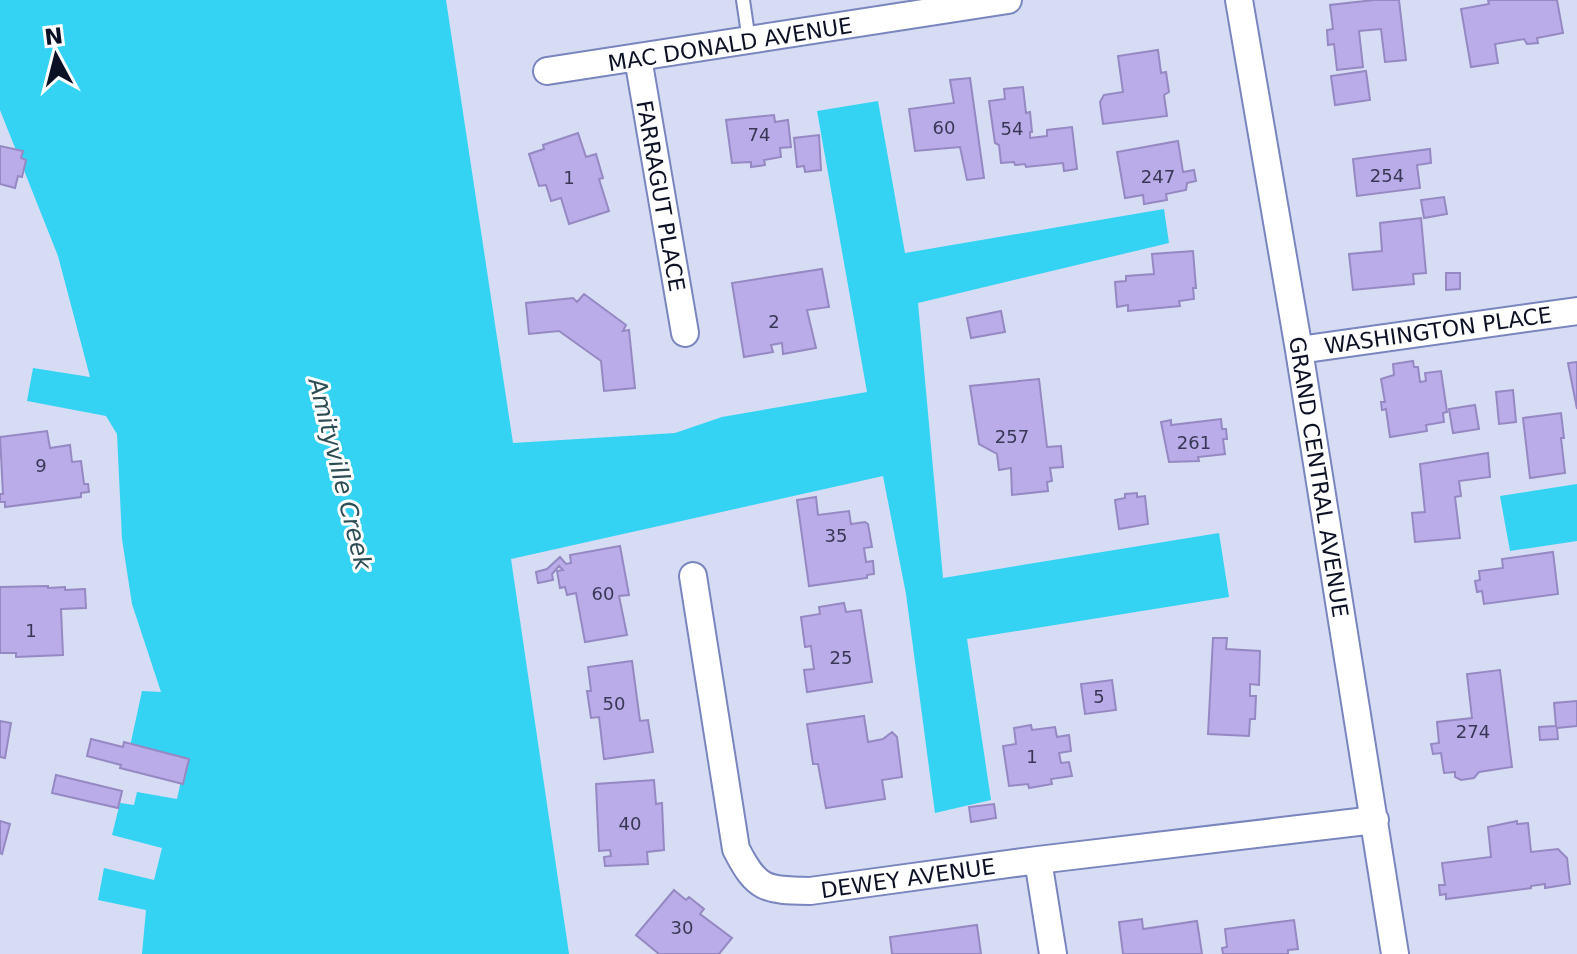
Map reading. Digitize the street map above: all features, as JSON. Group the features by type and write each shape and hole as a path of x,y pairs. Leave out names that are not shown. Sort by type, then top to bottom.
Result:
{"street":[{"name":"MAC DONALD AVENUE","path":"547,71 749,41 913,8 1008,0"},
{"name":"GRAND CENTRAL AVENUE","path":"1239,0 1299,350 1395,954"},
{"name":"FARRAGUT PLACE","path":"638,58 685,333"},
{"name":"WASHINGTON PLACE","path":"1299,350 1577,311"},
{"name":"DEWEY AVENUE","path":"693,576 736,849 750,875 772,891 810,891 1375,820"},
{"path":"1038,860 1053,954"}],"lane":[{"path":"743,0 749,41"}],"water":[{"name":"Amityville Creek","path":"0,0 446,0 513,443 675,433 722,417 867,392 817,111 878,101 905,253 1164,209 1169,243 918,303 943,578 1219,533 1229,597 967,639 991,800 935,813 906,594 883,476 511,559 569,954 142,954 146,910 98,900 104,868 154,880 162,848 112,835 120,803 134,805 137,792 177,799 185,763 129,751 142,691 161,692 132,604 122,539 117,434 106,416 27,401 33,368 90,377 58,256 0,110"},
{"path":"1577,484 1577,541 1510,551 1500,496"}],"building":[{"path":"1399,0 1406,60 1385,62 1381,29 1359,31 1363,67 1337,70 1334,44 1328,45 1327,30 1333,29 1330,5"},
{"path":"1488,0 1557,0 1563,33 1537,38 1538,43 1527,44 1524,39 1495,44 1498,63 1471,67 1461,9 1489,4"},
{"path":"1158,50 1161,73 1166,72 1169,92 1164,95 1167,116 1103,124 1100,102 1104,95 1123,92 1118,56"},
{"path":"1366,71 1370,100 1335,105 1331,76"},
{"path":"970,78 984,178 967,180 960,147 915,151 909,109 954,103 950,80"},
{"path":"1023,87 1026,113 1030,112 1030,138 1047,136 1047,130 1072,127 1077,169 1064,171 1063,163 1026,167 1014,162 1001,163 989,101 1005,99 1004,89"},
{"path":"774,115 775,122 788,120 791,147 780,148 781,157 764,160 765,165 751,167 751,162 732,163 726,120"},
{"path":"578,133 586,157 596,154 603,178 599,179 609,211 569,224 561,198 551,201 546,185 539,186 529,154 544,149 543,145"},
{"path":"819,135 821,170 805,172 804,166 797,167 794,138"},
{"path":"1178,141 1183,172 1194,170 1196,181 1187,183 1186,190 1166,194 1167,200 1144,204 1143,195 1125,198 1117,152"},
{"path":"0,146 23,151 21,158 26,160 22,177 18,176 15,188 0,184"},
{"path":"1430,149 1431,163 1417,165 1420,188 1357,196 1353,159"},
{"path":"1444,197 1447,214 1424,218 1421,200"},
{"path":"1421,218 1426,273 1413,274 1414,284 1353,290 1349,254 1382,251 1380,223"},
{"path":"1193,251 1194,299 1179,301 1180,306 1128,311 1128,305 1117,307 1115,282 1126,281 1126,276 1154,274 1152,254"},
{"path":"822,269 829,307 807,310 816,348 783,354 782,343 771,345 773,352 744,357 732,283"},
{"path":"1446,273 1460,273 1460,289 1446,290"},
{"path":"584,294 626,325 623,331 629,330 635,388 604,391 601,361 559,331 529,334 526,303 573,298 577,302"},
{"path":"1001,311 1005,332 971,338 967,318"},
{"path":"1413,361 1414,367 1418,367 1420,382 1426,381 1425,373 1441,371 1447,412 1443,413 1444,422 1426,425 1427,431 1390,437 1386,409 1382,410 1381,402 1385,402 1381,379 1394,375 1393,364"},
{"path":"1577,362 1577,409 1568,363"},
{"path":"1039,379 1047,447 1061,446 1063,467 1050,468 1052,481 1047,482 1048,491 1012,495 1011,468 999,470 997,454 979,444 970,386"},
{"path":"1513,390 1516,422 1499,424 1496,392"},
{"path":"1475,405 1479,429 1453,433 1449,409"},
{"path":"1561,413 1565,473 1530,478 1523,418"},
{"path":"1221,419 1222,429 1226,429 1227,439 1223,439 1225,454 1198,457 1199,461 1169,462 1161,422 1171,420 1171,425"},
{"path":"47,431 50,448 70,445 72,462 81,461 84,484 88,484 89,492 81,493 81,497 5,507 5,502 0,502 0,494 3,494 0,437"},
{"path":"1488,453 1490,477 1459,481 1461,496 1455,497 1460,538 1415,542 1412,513 1425,512 1420,464"},
{"path":"1137,493 1137,497 1145,496 1148,524 1119,529 1115,500 1125,498 1125,494"},
{"path":"816,497 818,515 849,511 851,524 868,524 872,547 864,548 866,562 873,561 874,574 867,575 867,578 809,586 797,500"},
{"path":"620,546 629,595 619,596 627,635 585,642 576,593 567,595 565,587 560,588 557,571 563,570 559,566 552,574 553,580 538,583 536,572 547,569 560,557 566,564 571,563 570,555"},
{"path":"1553,552 1558,594 1484,604 1482,591 1477,592 1475,581 1480,580 1479,571 1503,568 1502,559"},
{"path":"0,587 65,587 65,590 85,589 86,608 61,609 63,655 16,657 16,653 0,653"},
{"path":"844,603 846,612 861,610 872,682 807,692 804,670 814,669 811,646 805,647 801,617 820,614 819,607"},
{"path":"1213,638 1227,638 1226,649 1260,651 1259,685 1250,684 1250,696 1256,696 1255,719 1250,719 1249,736 1208,734"},
{"path":"632,661 640,721 648,720 653,752 604,759 599,717 591,718 587,691 591,691 588,667"},
{"path":"1500,670 1512,767 1479,772 1474,778 1461,780 1455,777 1455,772 1444,773 1441,753 1433,754 1431,744 1439,743 1437,722 1472,718 1467,674"},
{"path":"1112,680 1116,710 1085,714 1081,684"},
{"path":"1577,701 1577,726 1557,728 1558,739 1540,740 1539,727 1556,726 1554,703"},
{"path":"864,716 868,742 883,739 892,732 897,737 902,777 882,780 885,799 826,808 818,764 813,764 807,724"},
{"path":"0,721 11,723 5,758 0,757"},
{"path":"1031,725 1032,730 1055,727 1057,737 1069,735 1071,751 1059,753 1061,763 1069,762 1072,776 1051,779 1052,784 1029,788 1028,784 1009,786 1003,746 1016,744 1014,728"},
{"path":"91,739 123,747 124,742 189,759 183,784 87,756"},
{"path":"56,775 122,791 118,808 52,793"},
{"path":"654,780 656,804 662,803 664,850 647,852 648,864 605,866 604,857 611,856 610,850 599,851 596,784"},
{"path":"994,804 996,818 971,822 969,807"},
{"path":"0,821 10,824 2,854 0,853"},
{"path":"1517,821 1517,824 1528,823 1531,852 1558,849 1567,858 1570,884 1545,888 1545,884 1446,899 1446,894 1440,895 1439,885 1445,885 1442,863 1491,857 1488,827"},
{"path":"674,890 704,909 700,914 732,938 719,954 659,954 636,935"},
{"path":"1142,919 1143,929 1197,921 1202,954 1123,954 1119,922"},
{"path":"1294,920 1298,949 1288,950 1288,954 1223,954 1222,948 1227,947 1225,929"},
{"path":"977,925 981,954 892,954 890,937"}]}
